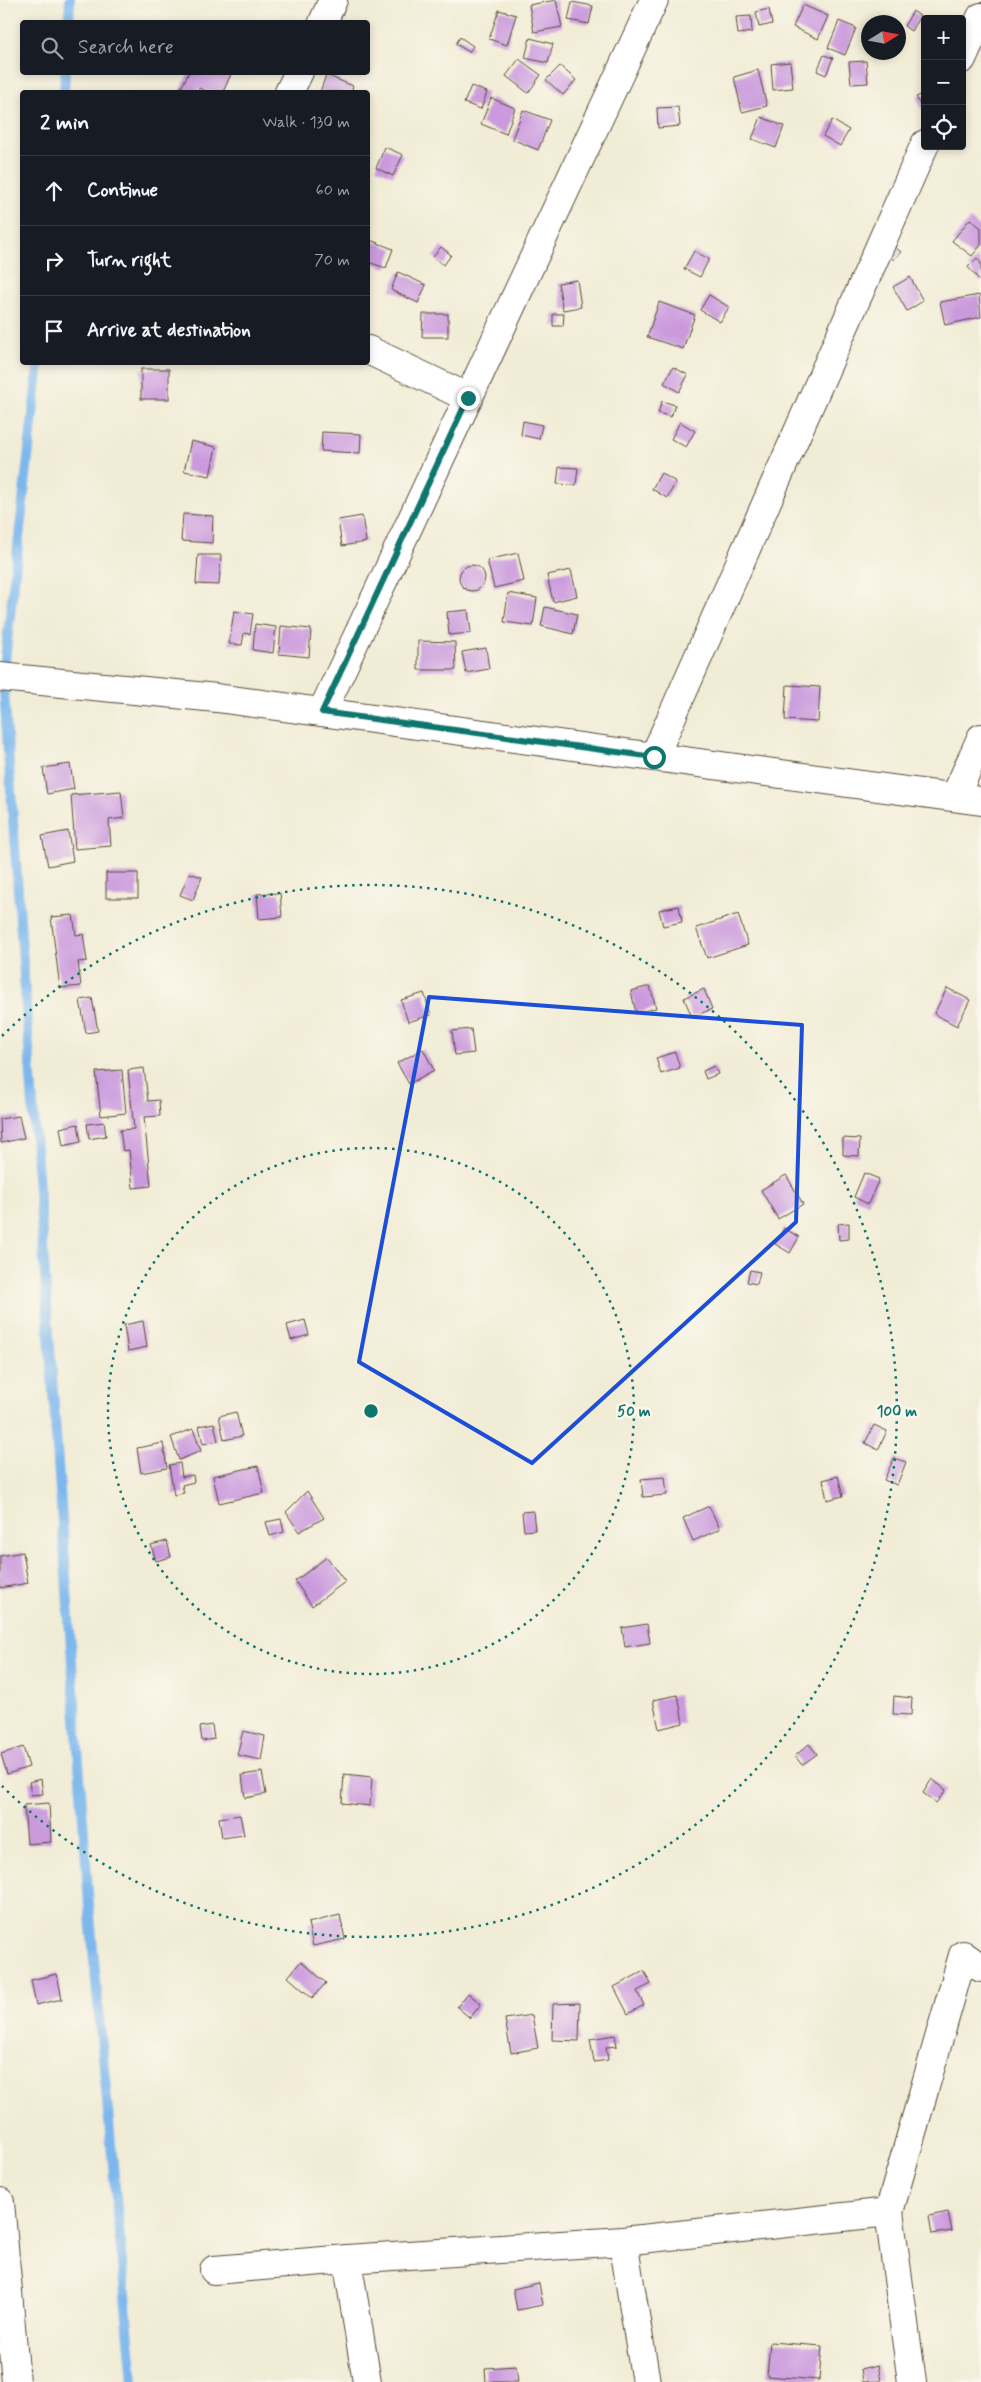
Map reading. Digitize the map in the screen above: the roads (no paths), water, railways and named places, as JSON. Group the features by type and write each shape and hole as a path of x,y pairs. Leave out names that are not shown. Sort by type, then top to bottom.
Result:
{"street":[{"path":"323,20 333,0"},
{"path":"322,712 654,0"},
{"path":"966,51 981,17"},
{"path":"290,90 297,75"},
{"path":"654,757 922,150"},
{"path":"370,351 468,398"},
{"path":"0,677 217,698 968,799 981,738"},
{"path":"912,2382 889,2212 962,1955 981,1968"},
{"path":"0,2202 16,2382"},
{"path":"214,2270 347,2259 623,2241 889,2212"},
{"path":"623,2241 646,2382"},
{"path":"347,2259 366,2382"}],"waterway":[{"path":"69,20 70,0"},
{"path":"64,90 65,75"},
{"path":"39,365 3,677 89,1905 133,2382"}]}
